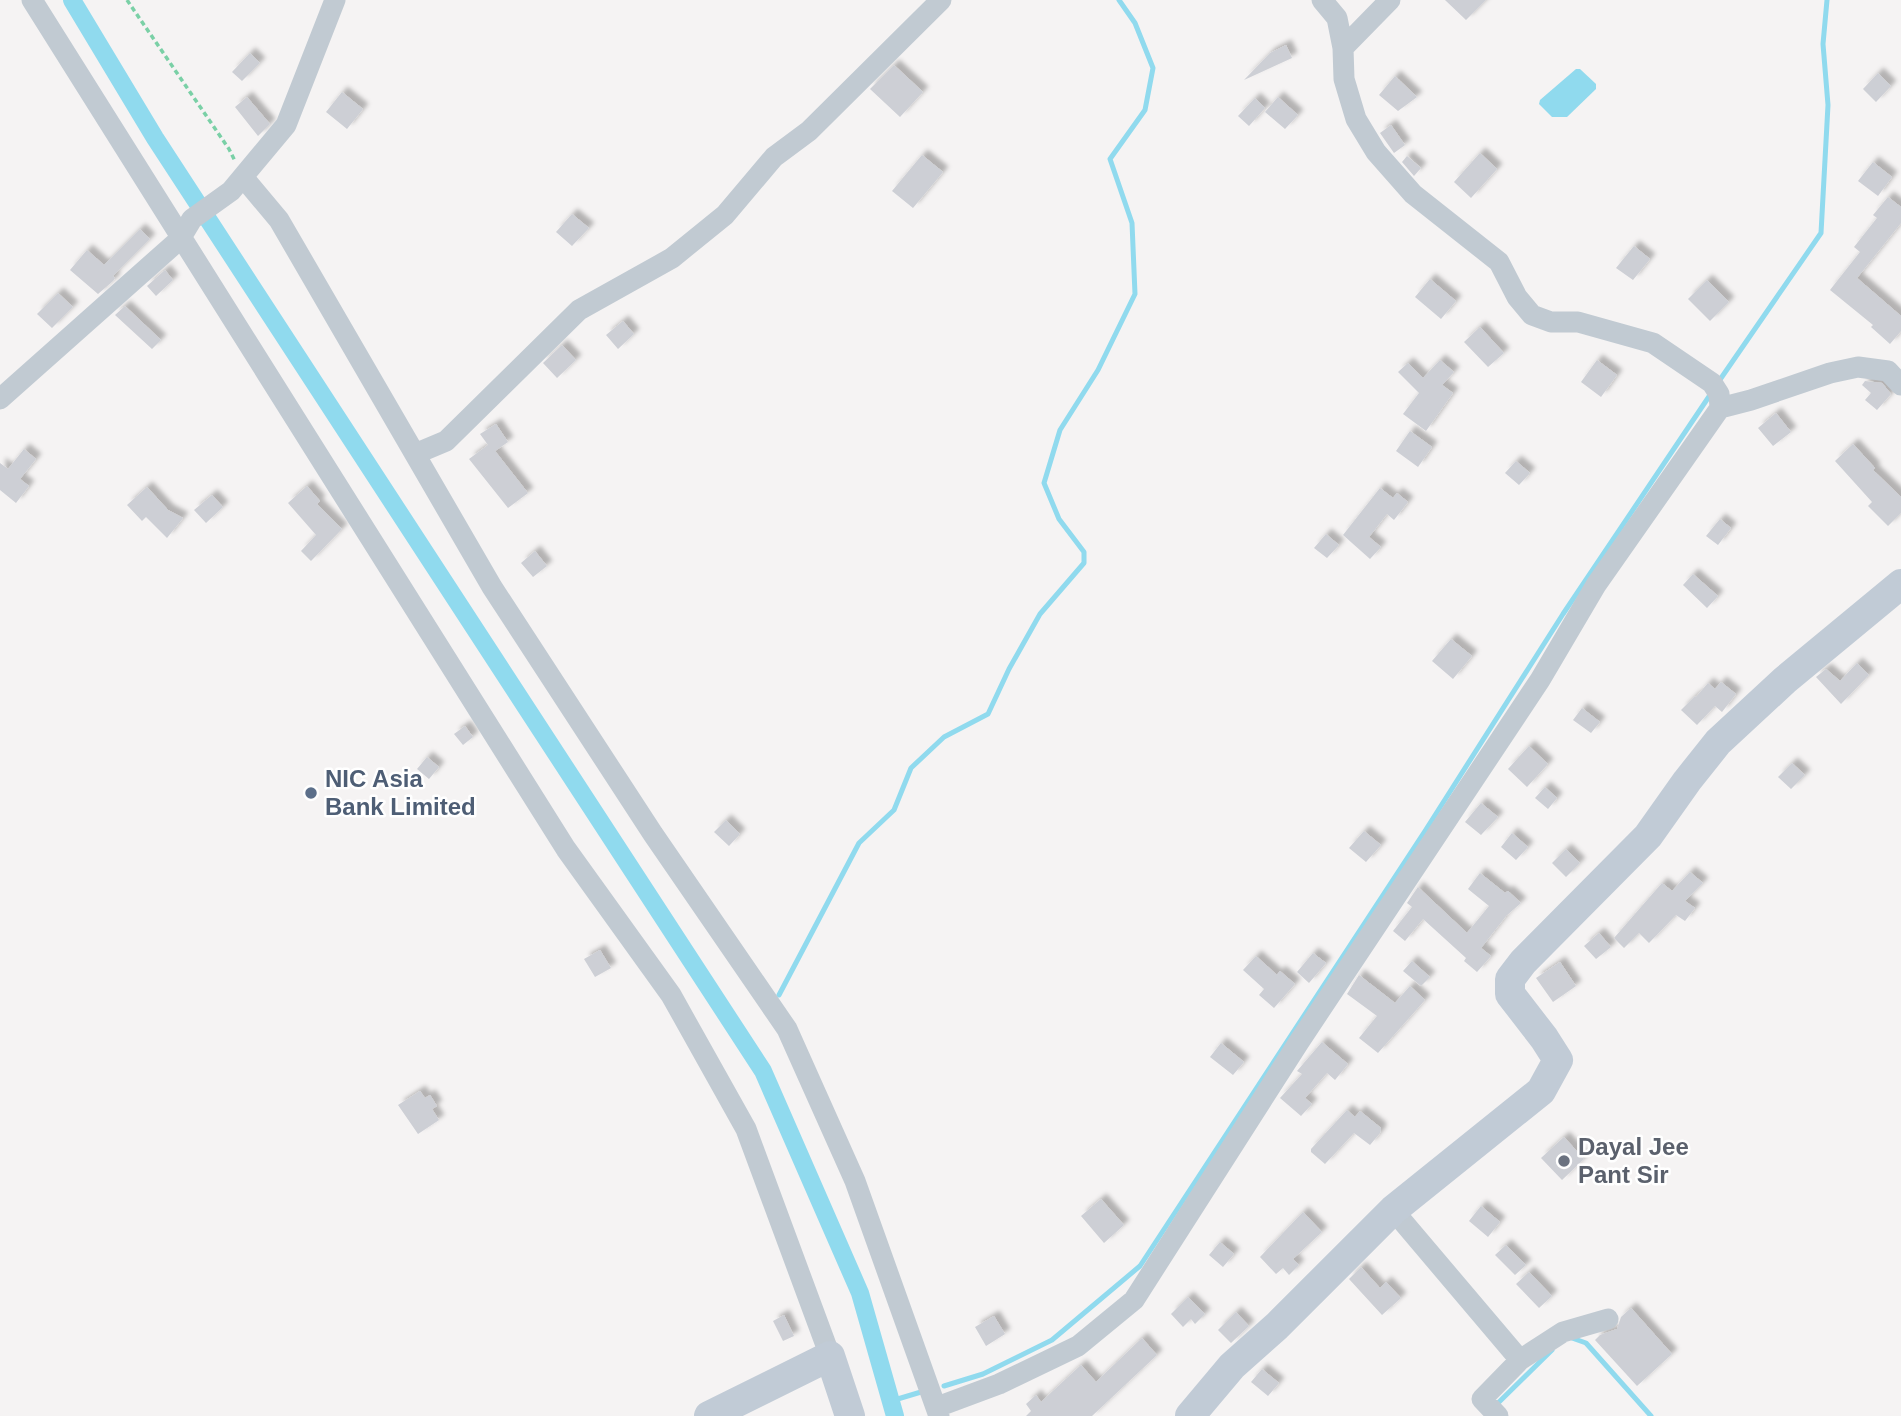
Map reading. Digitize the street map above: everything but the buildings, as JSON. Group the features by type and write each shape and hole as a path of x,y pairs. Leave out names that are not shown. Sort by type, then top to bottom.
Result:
{"street":[{"path":"32,0 566,849 671,995 746,1129 850,1416"},
{"path":"0,399 180,239 192,219 237,184 286,125 335,0"},
{"path":"415,454 446,441 579,310 672,258 725,215 774,157 809,131 941,0"},
{"path":"1322,0 1337,18 1343,48 1344,79 1356,119 1376,152 1413,194 1499,262 1517,296 1532,315 1552,322 1578,322 1654,343 1717,395 1763,397 1830,373 1858,368 1888,371 1901,384"},
{"path":"1343,48 1390,0"},
{"path":"237,184 278,220 492,587 653,834 787,1029 855,1181 938,1411 1078,1346 1134,1300 1299,1042 1540,680 1595,585 1717,395"},
{"path":"1190,1416 1232,1366 1277,1326 1393,1210 1541,1091 1558,1060 1510,994 1510,979 1523,962 1648,836 1718,742 1785,680 1901,584"},
{"path":"1393,1210 1520,1360"},
{"path":"1498,1416 1482,1399 1520,1360 1563,1332 1608,1319"},
{"path":"709,1416 830,1356"}],"path":[{"path":"127,0 229,149 237,184"}],"water":[{"path":"1576,69 1580,69 1596,84 1596,89 1567,117 1552,117 1539,104 1540,100"}],"waterway":[{"path":"72,0 155,138 763,1071 860,1293 895,1416"},
{"path":"779,995 859,843 894,810 911,768 944,737 988,714 1009,669 1040,614 1084,563 1084,552 1059,519 1044,483 1060,430 1098,370 1135,294 1132,223 1110,159 1145,110 1153,68 1135,23 1119,0"},
{"path":"1717,384 1821,233 1828,105 1823,44 1827,0"},
{"path":"944,1386 983,1374 1052,1340 1140,1266 1425,831 1563,614 1712,392"},
{"path":"1572,1338 1586,1343 1651,1416"},
{"path":"1497,1404 1552,1350"},
{"path":"891,1401 921,1392"}],"place":[{"name":"NIC Asia Bank Limited","path":"311,793"},
{"name":"Dayal Jee Pant Sir","path":"1564,1161"}]}
